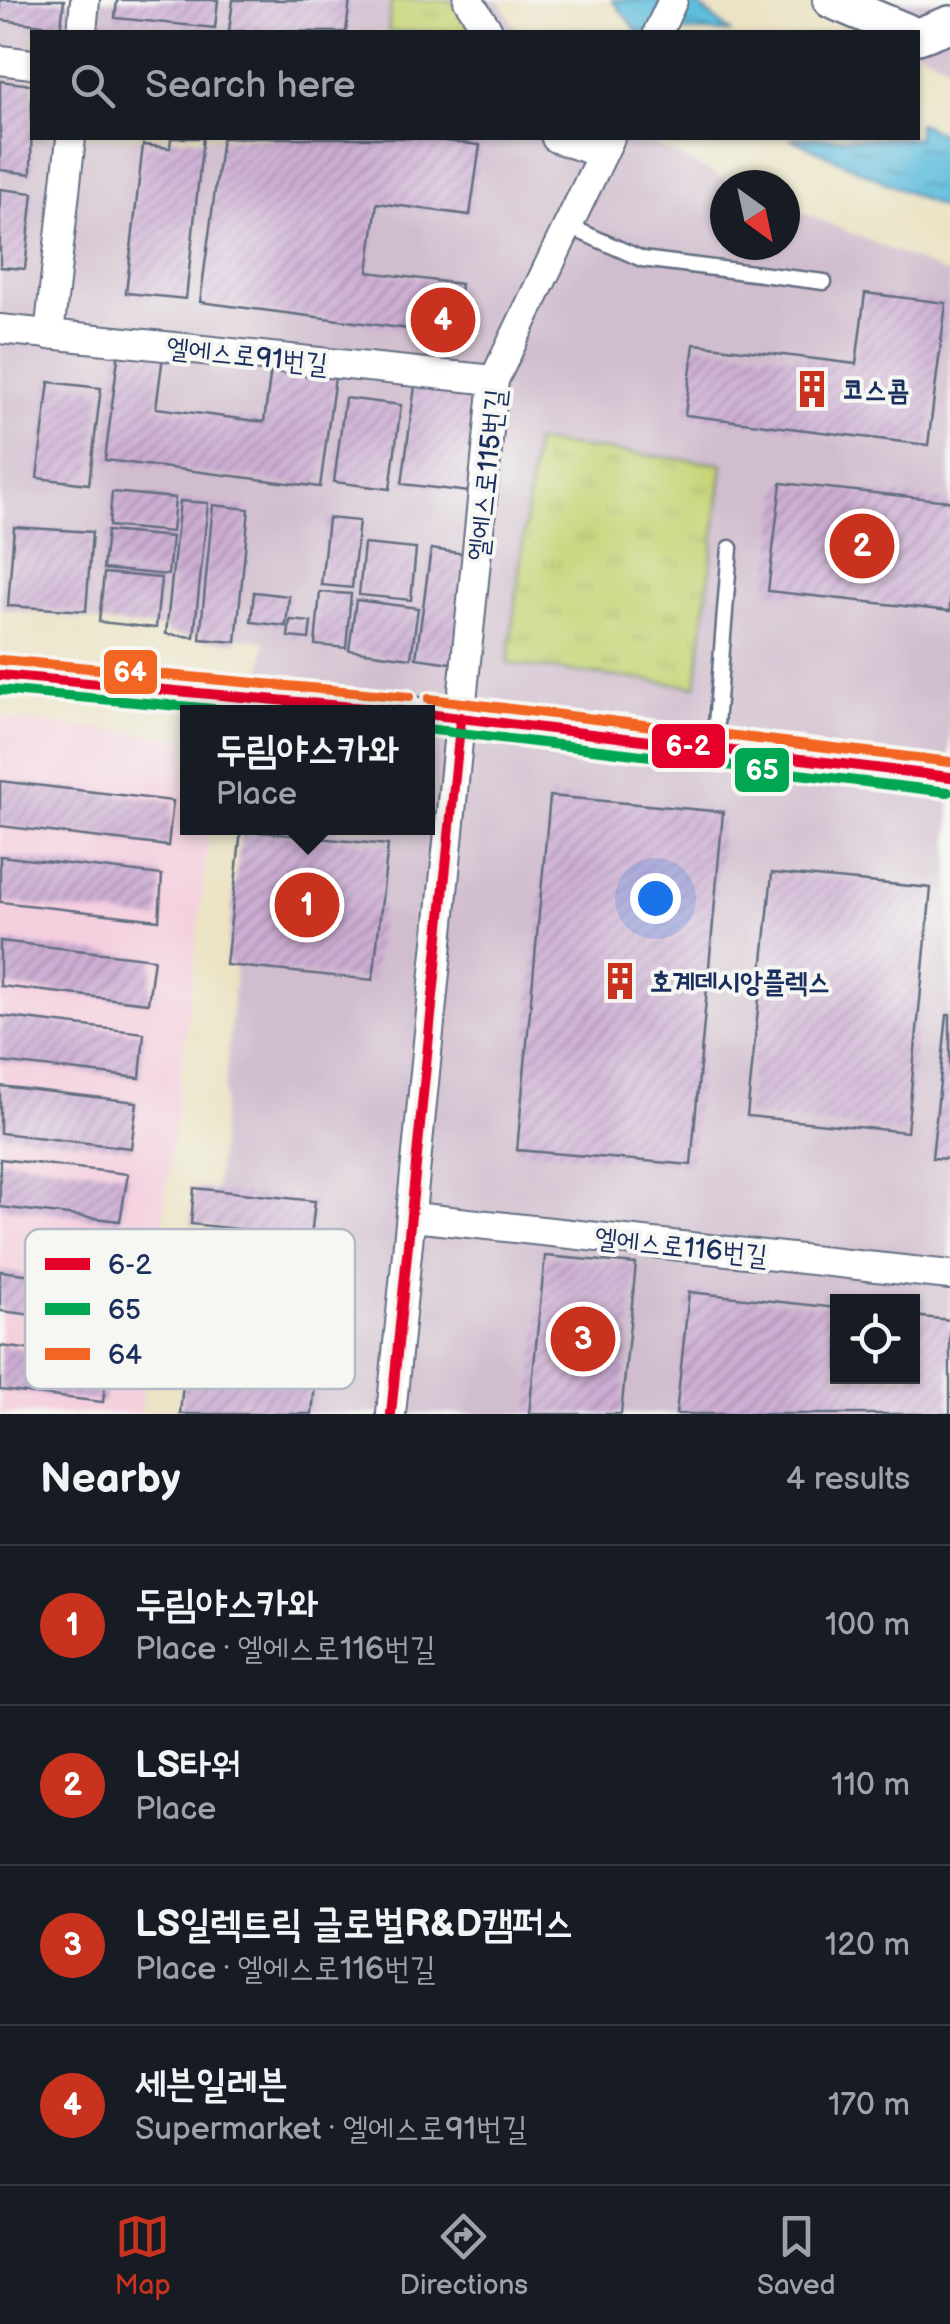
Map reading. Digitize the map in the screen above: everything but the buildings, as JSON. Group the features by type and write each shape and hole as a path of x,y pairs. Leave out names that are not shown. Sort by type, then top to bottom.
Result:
{"street":[{"path":"82,30 86,0"},
{"path":"468,0 488,30"},
{"path":"659,30 673,0"},
{"path":"831,0 902,30"},
{"path":"920,36 929,36 950,24"},
{"path":"0,60 30,64"},
{"path":"49,335 70,140"},
{"path":"576,140 604,145"},
{"name":"엘에스로115번길","path":"444,716 494,380 604,145"},
{"name":"엘에스로91번길","path":"0,329 494,380"},
{"path":"0,674 333,705"},
{"path":"391,1414 413,1217 444,716 950,777"},
{"name":"엘에스로116번길","path":"413,1217 950,1276"}],"lane":[{"path":"568,226 642,260 824,282"},
{"path":"714,750 730,548"}],"shaded area":[{"path":"0,0 499,0 517,30 30,30 30,140 645,140 710,172 710,260 800,260 800,211 950,275 950,1414 196,1414 198,1389 355,1389 355,1229 212,1229 247,835 435,835 435,705 260,705 265,641 0,609"},
{"path":"818,0 950,0 950,66 920,51 920,30 878,30"},
{"path":"0,718 180,738 180,835 209,835 162,1229 25,1229 25,1389 143,1389 140,1414 0,1414"}],"green space":[{"path":"391,0 451,0 472,30 388,30"},
{"path":"535,442 723,464 696,686 508,664"}],"water":[{"path":"612,0 692,0 728,30 636,30"},
{"path":"920,124 950,137 950,212 794,140 920,140"}],"transit line":[{"name":"64","path":"1,660 409,697"},
{"name":"6-2","path":"0,675 331,705"},
{"name":"65","path":"0,690 180,706"},
{"name":"64","path":"429,699 950,762"},
{"name":"6-2","path":"435,715 950,777"},
{"name":"6-2","path":"391,1414 461,717"},
{"name":"65","path":"435,730 948,792"}],"place":[{"name":"세븐일레븐","path":"443,320"},
{"name":"코스콤","path":"812,389"},
{"name":"LS타워","path":"862,546"},
{"name":"두림야스카와","path":"307,905"},
{"name":"호계데시앙플렉스","path":"620,981"},
{"name":"LS일렉트릭 글로벌R&D캠퍼스","path":"583,1339"}]}
